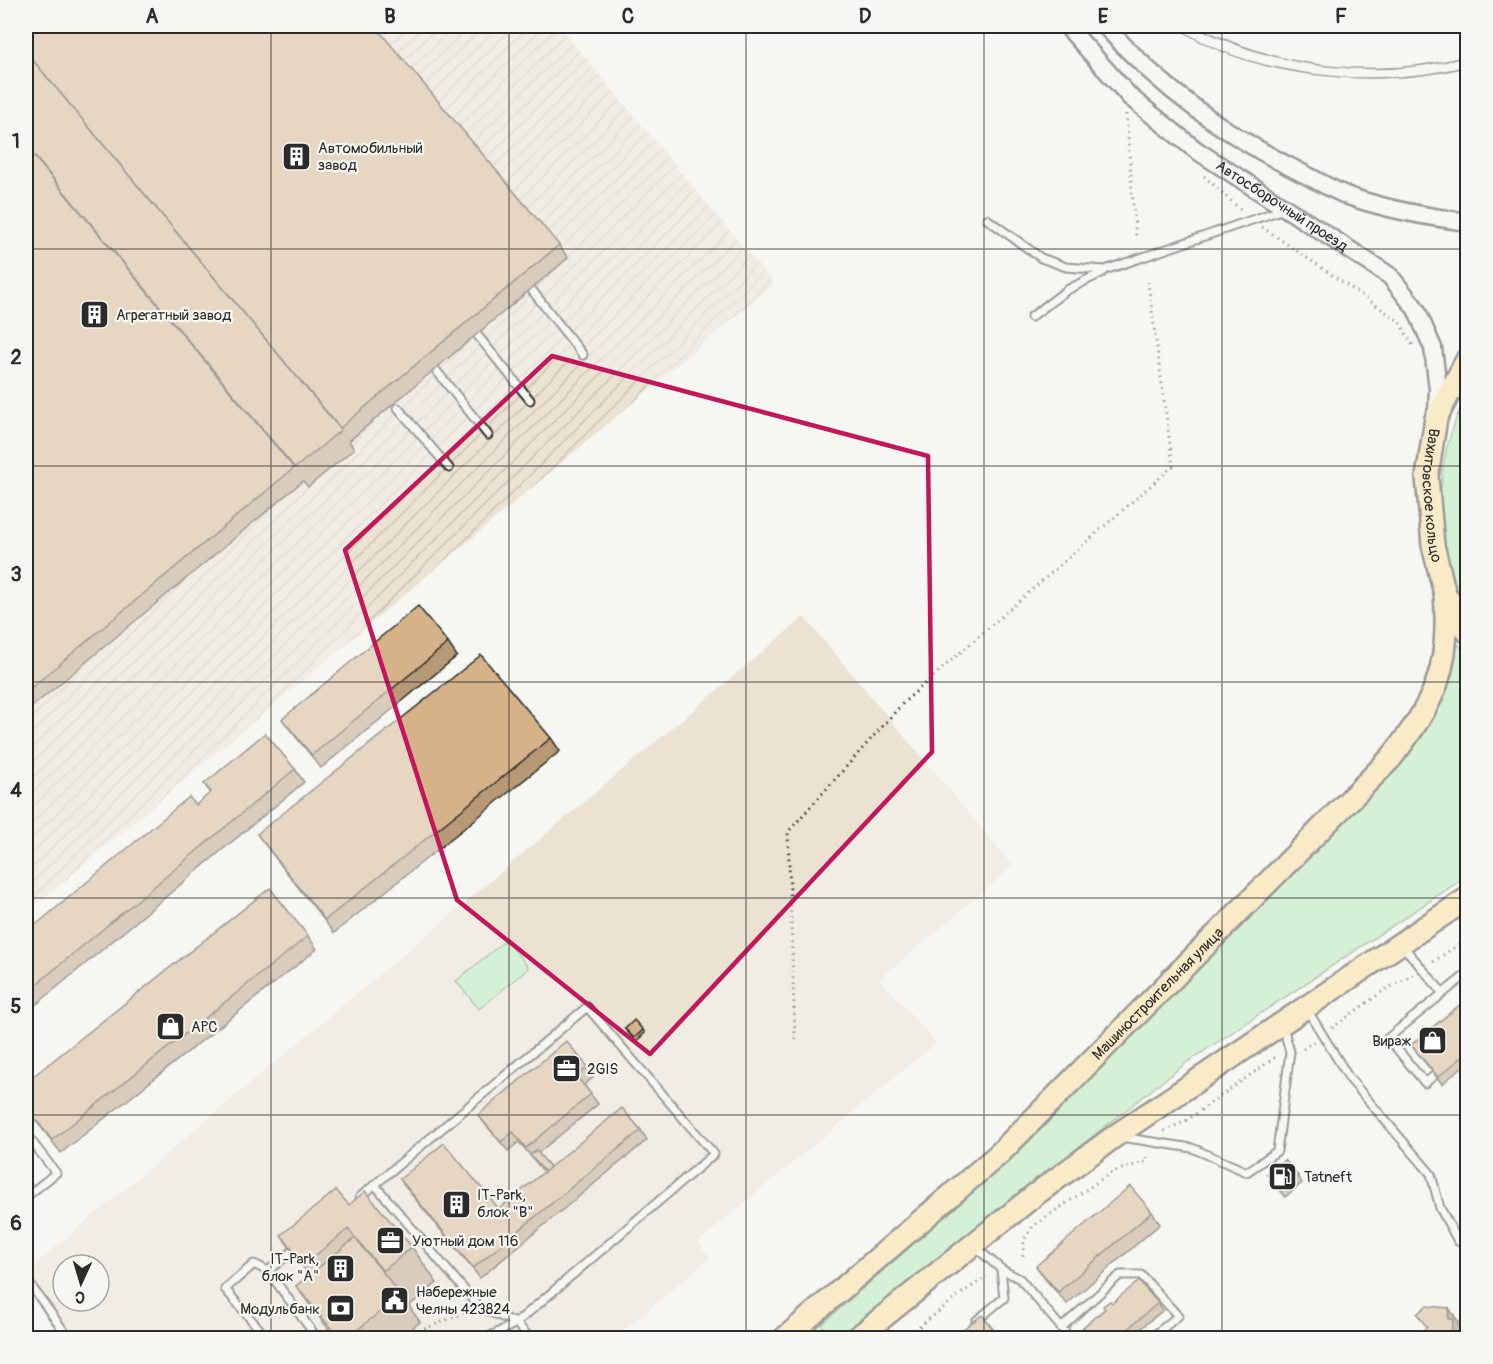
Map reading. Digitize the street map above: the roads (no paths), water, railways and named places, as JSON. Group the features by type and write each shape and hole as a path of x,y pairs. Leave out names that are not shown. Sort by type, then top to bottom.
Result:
{"main road":[{"name":"Вахитовское кольцо","path":"1467,358 1441,410 1427,477 1433,545 1445,594 1467,632"},
{"name":"Машиностроительная улица","path":"786,1338 1000,1153 1391,758 1413,730 1432,698 1443,668 1448,632 1445,594"},
{"path":"857,1338 1036,1194 1115,1136 1467,898"},
{"path":"786,1338 807,1332 815,1338"}],"street":[{"name":"Автосборочный проезд","path":"1067,26 1130,97 1196,150 1390,276 1416,309 1433,348 1441,410"},
{"path":"1105,26 1139,63 1211,122 1268,156 1350,197 1425,217 1467,222"}],"lane":[{"path":"1031,317 1067,290 1105,270 1286,208"},
{"path":"987,219 1041,258 1066,267 1105,270"},
{"path":"531,289 583,355"},
{"path":"478,336 530,400"},
{"path":"435,369 489,435"},
{"path":"398,408 449,468"},
{"path":"1401,943 1443,993"},
{"path":"1435,1075 1425,1083 1388,1038 1467,973"},
{"path":"1305,1006 1348,1078 1431,1174 1440,1208 1458,1241"},
{"path":"357,1199 587,1007 714,1154 516,1323 487,1338"},
{"path":"1115,1136 1192,1148 1247,1172 1277,1151 1290,1052 1281,1022"},
{"path":"26,1134 56,1173 26,1197"},
{"path":"375,1185 478,1307 516,1323 530,1338"},
{"path":"268,1271 304,1242"},
{"path":"973,1246 1001,1269 1020,1279 1070,1338"},
{"path":"267,1338 225,1290 254,1264 268,1271 317,1338"},
{"path":"971,1325 1004,1298 1001,1269"},
{"path":"1061,1328 1120,1275 1141,1275 1178,1316 1151,1338"},
{"path":"26,1279 69,1338"}],"tram line":[{"path":"1175,26 1206,44 1241,58 1317,75 1356,78 1396,77 1468,66"},
{"path":"1196,26 1228,41 1261,52 1295,61 1329,66 1399,67 1468,56"}],"place":[{"name":"Автомобильный завод","path":"297,157"},
{"name":"Агрегатный завод","path":"95,315"},
{"name":"АРС","path":"170,1027"},
{"name":"Вираж","path":"1432,1041"},
{"name":"2GIS","path":"566,1069"},
{"name":"Tatneft","path":"1283,1177"},
{"name":"IT-Park, блок \"В\"","path":"456,1204"},
{"name":"Уютный дом 116","path":"391,1241"},
{"name":"IT-Park, блок \"А\"","path":"340,1268"},
{"name":"Набережные Челны 423824","path":"395,1301"},
{"name":"Модульбанк","path":"341,1309"}]}
